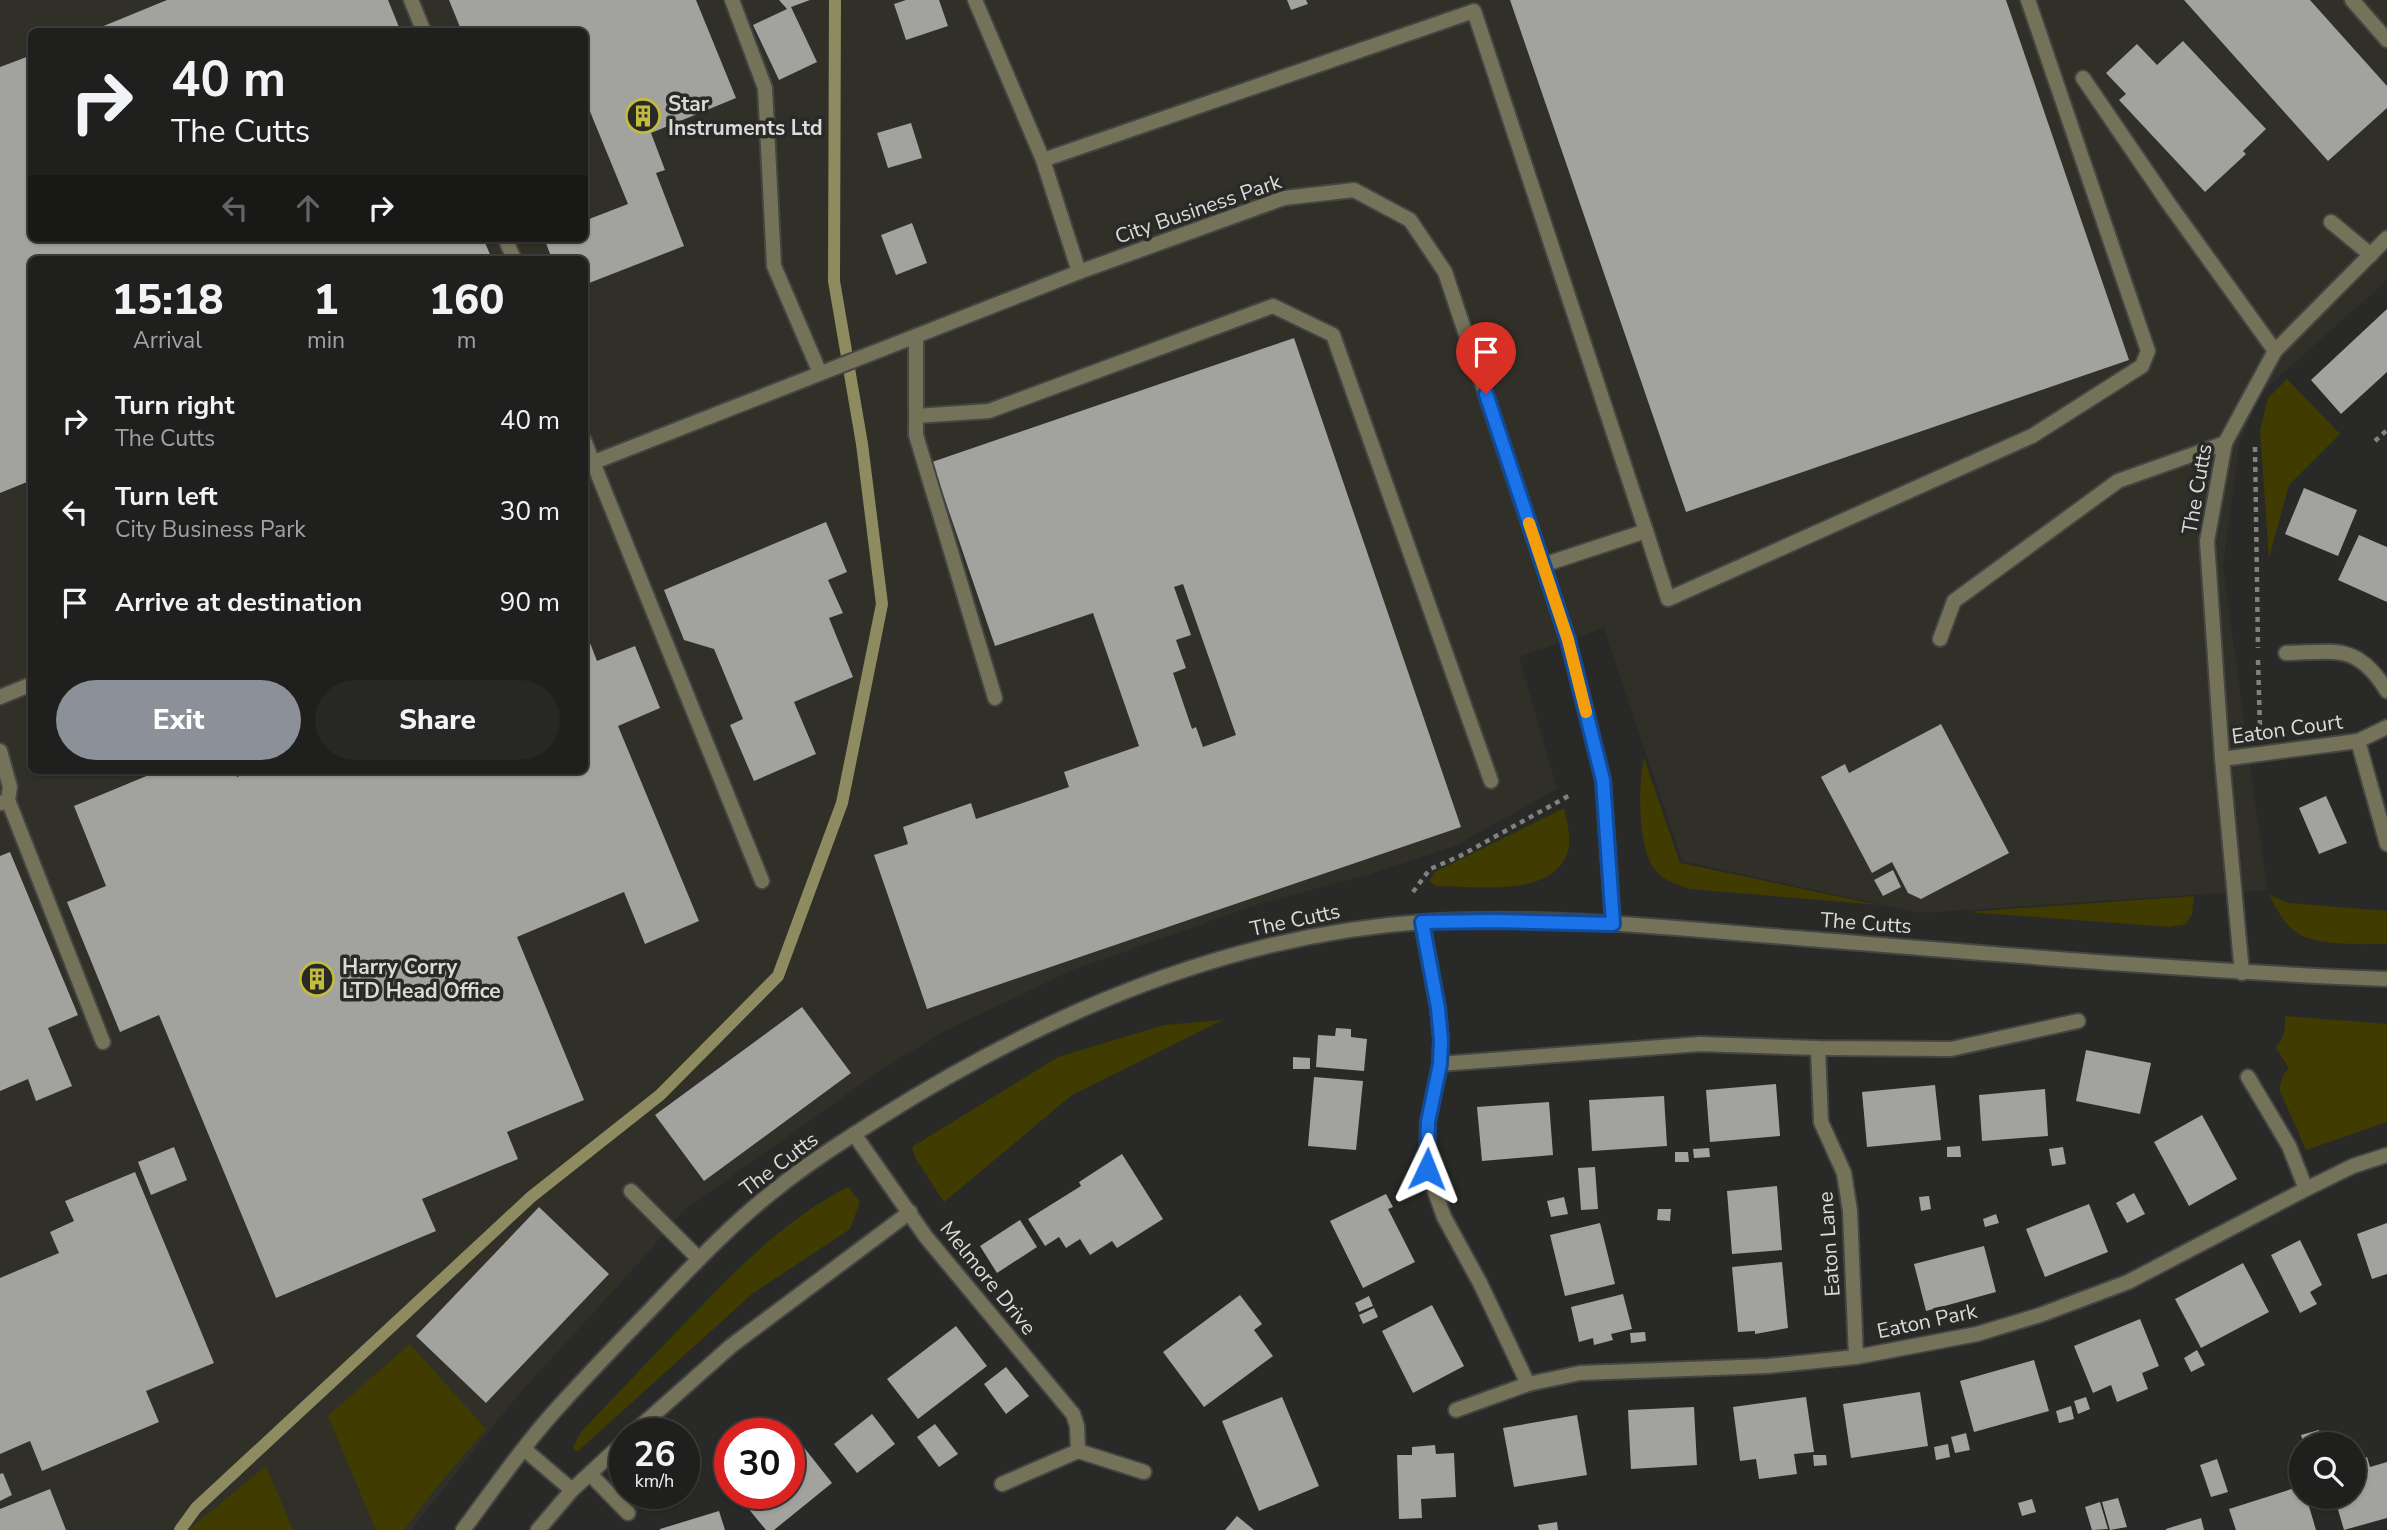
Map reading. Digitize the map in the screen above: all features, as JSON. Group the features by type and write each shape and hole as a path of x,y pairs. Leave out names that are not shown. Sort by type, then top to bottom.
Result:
{"street":[{"path":"411,0 422,28"},
{"path":"732,0 765,88 774,266 820,373"},
{"path":"975,0 1043,160 1079,272"},
{"path":"1043,160 1474,11 1668,599 2032,436 2142,366 2148,351 2028,0"},
{"path":"2352,0 2387,40"},
{"path":"2083,78 2169,204 2275,351"},
{"name":"City Business Park","path":"589,464 1079,272 1284,198 1354,190 1410,220 1445,272 1568,640 1603,780 1613,924"},
{"path":"2331,222 2371,255"},
{"name":"The Cutts","path":"2242,973 2222,759 2207,541 2225,443 2275,351 2387,238"},
{"path":"916,416 989,411 1273,306 1333,335 1491,781"},
{"path":"916,336 916,435 995,698"},
{"path":"1940,639 1954,601 2118,481 2225,443"},
{"path":"589,464 762,881"},
{"path":"1543,565 1646,531"},
{"path":"2286,653 2335,652 2356,656 2375,672 2387,691"},
{"path":"0,697 28,686"},
{"name":"Eaton Court","path":"2222,759 2358,740 2387,726"},
{"name":"Eaton Court","path":"2358,740 2387,844"},
{"path":"0,751 10,787 4,802 103,1042"},
{"name":"The Cutts","path":"463,1530 561,1404 699,1259 774,1191 854,1134 940,1080 1070,1014 1211,960 1324,933 1422,922 1496,921 1613,924 2242,973 2387,979"},
{"path":"1422,922 1438,1008 1441,1040 1440,1064 1428,1122 1427,1169 1444,1217 1480,1283 1528,1384"},
{"path":"1440,1064 1700,1044 1951,1049 2078,1021"},
{"name":"Eaton Lane","path":"1818,1048 1821,1122 1844,1172 1850,1211 1856,1357"},
{"path":"2248,1077 2289,1146 2306,1189"},
{"name":"Melmore Drive","path":"854,1134 926,1237 1073,1414 1077,1426 1078,1451"},
{"name":"Eaton Park","path":"1456,1410 1528,1384 1580,1373 1768,1366 1856,1357 1977,1334 2040,1315 2128,1282 2306,1189 2353,1166 2387,1155"},
{"path":"631,1191 699,1259"},
{"path":"650,1418 731,1346 909,1212"},
{"path":"524,1449 572,1490"},
{"path":"1002,1485 1078,1451 1144,1472"},
{"path":"538,1530 572,1490 609,1456"},
{"path":"590,1474 628,1513"}],"path":[{"path":"2375,441 2387,430"},
{"path":"2255,445 2260,754"},
{"path":"1413,892 1430,869 1460,856 1572,794"}],"shaded area":[{"path":"0,0 2387,0 2387,280 2261,393 2239,444 2223,567 2267,890 1920,913 1682,861 1604,628 1519,657 1557,789 1455,846 1370,874 1253,906 1070,971 941,1033 878,1072 683,1211 519,1394 411,1530 0,1530"},
{"path":"2287,379 2340,434 2289,485 2269,558 2260,431 2268,398"},
{"path":"1644,758 1680,863 1879,905 1690,889 1663,877 1650,861 1642,833 1640,800"},
{"path":"1564,808 1569,832 1568,850 1557,869 1543,878 1527,884 1489,888 1436,886 1429,881 1435,872"},
{"path":"2269,895 2289,903 2387,911 2387,944 2342,944 2307,938 2289,926"},
{"path":"2194,896 2192,914 2186,924 2170,927 1968,912"},
{"path":"2285,1016 2387,1024 2387,1122 2306,1150 2279,1089 2283,1075 2289,1068 2276,1048 2284,1033"},
{"path":"1223,1020 1072,1095 944,1202 916,1159 912,1147 1058,1057 1164,1025"},
{"path":"848,1187 860,1202 850,1229 752,1294 615,1418 609,1418 609,1423 577,1452 573,1447 581,1432 724,1283 782,1230"},
{"path":"410,1344 486,1429 404,1530 376,1530 328,1416"},
{"path":"266,1466 293,1530 188,1530"}],"building":[{"path":"167,0 388,0 399,28 99,28"},
{"name":"Star Instruments Ltd","path":"449,0 696,0 736,98 651,133 665,170 656,173 684,246 588,283 588,256 551,256 546,242 588,242 588,219 628,204 588,107 588,28 460,28"},
{"path":"779,0 810,0 791,7 817,62 779,80 753,25 787,9"},
{"path":"906,0 939,0 948,26 906,40 894,4"},
{"path":"1287,0 1306,0 1308,4 1291,10"},
{"path":"1510,0 2006,0 2129,360 1686,512"},
{"path":"2184,0 2310,0 2387,86 2387,108 2328,161"},
{"path":"2183,41 2266,129 2243,151 2246,154 2205,192 2119,100 2126,94 2106,73 2137,44 2157,65"},
{"path":"28,56 28,242 485,242 491,256 28,256 28,482 0,493 0,67"},
{"path":"911,123 922,158 888,168 877,133"},
{"path":"912,223 927,263 896,275 881,235"},
{"path":"2387,309 2387,372 2341,414 2311,380"},
{"path":"1294,338 1461,827 927,1009 874,855 908,844 903,827 971,803 976,819 1069,787 1064,772 1139,746 1093,613 995,646 932,462","holes":["1183,584 1236,735 1203,747 1196,727 1192,729 1173,673 1186,668 1176,640 1191,635 1174,587"]},
{"path":"2304,488 2357,510 2338,556 2285,534"},
{"path":"826,522 847,572 828,580 843,613 829,618 853,677 794,702 816,754 754,781 730,725 743,719 714,649 684,640 664,590"},
{"path":"2359,535 2387,547 2387,602 2338,580"},
{"name":"Harry Corry LTD Head Office","path":"588,638 597,661 635,646 660,708 618,726 699,921 645,944 624,892 517,937 584,1100 507,1132 518,1159 422,1199 436,1231 276,1298 159,1015 120,1032 67,902 106,886 74,806 151,774 236,774 237,777 245,774 588,774"},
{"path":"1941,724 2009,853 1921,899 1908,893 1892,862 1872,873 1821,777 1845,764 1849,773"},
{"path":"2326,796 2347,843 2319,854 2299,808"},
{"path":"10,852 78,1015 48,1028 72,1086 36,1101 28,1079 0,1091 0,856"},
{"path":"1893,870 1901,887 1883,896 1874,880"},
{"path":"802,1007 851,1073 704,1181 655,1115"},
{"path":"1336,1028 1351,1029 1351,1037 1367,1039 1364,1071 1316,1067 1318,1035 1335,1036"},
{"path":"2086,1050 2151,1063 2140,1114 2076,1101"},
{"path":"1293,1057 1310,1058 1310,1069 1293,1069"},
{"path":"1314,1077 1363,1081 1356,1150 1308,1146"},
{"path":"1776,1084 1780,1136 1710,1142 1706,1090"},
{"path":"1935,1085 1941,1140 1867,1147 1862,1092"},
{"path":"2045,1089 2048,1136 1982,1141 1979,1095"},
{"path":"1664,1096 1667,1146 1592,1151 1589,1100"},
{"path":"1549,1102 1553,1155 1482,1161 1477,1107"},
{"path":"2202,1115 2237,1179 2189,1206 2154,1142"},
{"path":"1960,1146 1961,1157 1947,1157 1947,1147"},
{"path":"174,1147 187,1180 151,1195 138,1162"},
{"path":"2063,1147 2066,1164 2052,1166 2049,1149"},
{"path":"1709,1148 1710,1157 1694,1158 1693,1149"},
{"path":"1675,1152 1688,1152 1689,1162 1675,1162"},
{"path":"1122,1154 1163,1219 1117,1248 1112,1241 1090,1255 1080,1239 1066,1248 1059,1237 1045,1246 1028,1219 1081,1186 1079,1182"},
{"path":"1595,1167 1598,1209 1581,1210 1578,1168"},
{"path":"135,1172 214,1363 146,1391 159,1422 42,1471 30,1441 0,1454 0,1278 59,1253 50,1232 74,1221 65,1201"},
{"path":"1777,1186 1782,1250 1732,1254 1727,1191"},
{"path":"2134,1193 2145,1214 2127,1223 2116,1203"},
{"path":"1386,1194 1393,1207 1388,1209 1415,1262 1363,1288 1330,1221"},
{"path":"1929,1196 1931,1209 1921,1211 1919,1197"},
{"path":"1564,1197 1568,1214 1551,1217 1547,1201"},
{"path":"2089,1204 2108,1252 2045,1277 2026,1229"},
{"path":"539,1207 609,1274 486,1403 416,1336"},
{"path":"1658,1209 1671,1209 1670,1221 1657,1220"},
{"path":"1996,1214 1999,1223 1985,1227 1983,1219"},
{"path":"1020,1220 1037,1247 997,1273 980,1246"},
{"path":"1600,1223 1615,1284 1565,1296 1550,1235"},
{"path":"2387,1223 2387,1274 2372,1279 2357,1234"},
{"path":"2300,1240 2322,1285 2310,1292 2317,1304 2300,1313 2271,1255"},
{"path":"1984,1246 1996,1292 1926,1311 1914,1264"},
{"path":"1782,1262 1788,1328 1755,1334 1755,1331 1738,1332 1732,1267"},
{"path":"2243,1263 2269,1312 2201,1348 2175,1299"},
{"path":"1623,1294 1632,1329 1611,1334 1613,1340 1594,1345 1593,1338 1579,1342 1571,1307"},
{"path":"1240,1295 1262,1324 1254,1330 1273,1356 1204,1407 1163,1352"},
{"path":"1369,1296 1373,1306 1359,1312 1355,1303"},
{"path":"1432,1305 1464,1366 1413,1393 1382,1331"},
{"path":"1374,1308 1378,1317 1363,1324 1359,1315"},
{"path":"2140,1319 2159,1366 2142,1373 2148,1389 2117,1402 2111,1385 2093,1393 2074,1346"},
{"path":"956,1326 987,1366 918,1419 887,1379"},
{"path":"1645,1332 1646,1341 1631,1343 1630,1333"},
{"path":"2197,1350 2205,1365 2191,1372 2184,1358"},
{"path":"2034,1360 2049,1411 1974,1432 1960,1381"},
{"path":"1006,1367 1029,1396 1006,1414 984,1384"},
{"path":"1920,1392 1928,1446 1851,1458 1843,1404"},
{"path":"1282,1397 1319,1486 1259,1511 1222,1421"},
{"path":"1806,1397 1814,1452 1794,1454 1797,1474 1759,1479 1756,1459 1740,1461 1733,1407"},
{"path":"2086,1397 2090,1409 2078,1414 2074,1401"},
{"path":"2071,1406 2074,1419 2059,1423 2056,1411"},
{"path":"1694,1407 1697,1465 1631,1469 1628,1410"},
{"path":"872,1414 895,1444 857,1473 834,1444"},
{"path":"1577,1415 1587,1475 1514,1487 1503,1428"},
{"path":"935,1424 958,1454 939,1467 917,1437"},
{"path":"1966,1433 1970,1450 1955,1453 1951,1437"},
{"path":"1948,1444 1950,1457 1936,1460 1934,1447"},
{"path":"1435,1445 1436,1454 1454,1453 1456,1497 1421,1499 1422,1518 1399,1519 1397,1455 1412,1455 1412,1447"},
{"path":"805,1449 832,1483 805,1505"},
{"path":"1813,1455 1826,1455 1827,1465 1814,1466"},
{"path":"2366,1457 2370,1467 2387,1462 2387,1518 2344,1530 2338,1509 2366,1509"},
{"path":"2217,1459 2228,1492 2211,1497 2200,1465"},
{"path":"3,1473 12,1495 0,1501 0,1474"},
{"path":"50,1489 66,1530 0,1530 0,1509"},
{"path":"2289,1490 2289,1509 2310,1509 2316,1530 2236,1530 2229,1509"},
{"path":"2118,1498 2127,1527 2110,1530 2102,1502"},
{"path":"2032,1499 2036,1512 2022,1516 2018,1503"},
{"path":"2100,1502 2108,1529 2092,1530 2085,1507"},
{"path":"749,1509 800,1509 774,1530 766,1530"},
{"path":"719,1511 725,1530 660,1530 660,1529"},
{"path":"1237,1516 1254,1530 1225,1530"},
{"path":"2201,1518 2204,1530 2166,1530 2166,1529"},
{"path":"1557,1522 1558,1530 1539,1530 1538,1525"}],"waterway":[{"path":"180,1530 196,1508 531,1197 660,1095 778,976 842,803 882,604 862,444 834,281 835,0"}],"slow traffic":[{"path":"1529,523 1568,640 1586,712"}],"place":[{"name":"Star Instruments Ltd","path":"643,116"},
{"name":"Harry Corry LTD Head Office","path":"317,979"}],"route":[{"path":"1427,1169 1428,1122 1440,1064 1441,1040 1438,1008 1422,922 1613,924 1603,780 1568,640 1486,394"}]}
